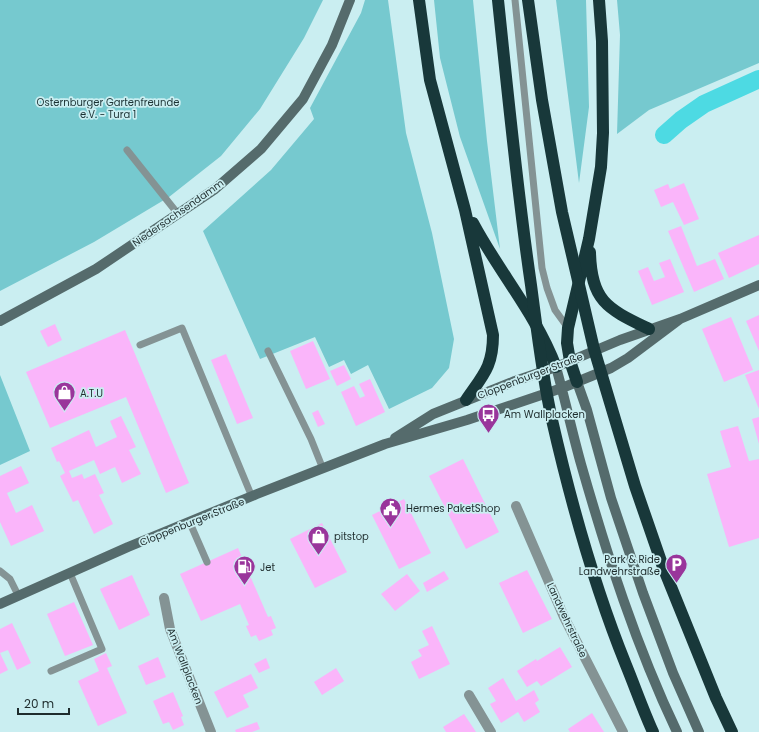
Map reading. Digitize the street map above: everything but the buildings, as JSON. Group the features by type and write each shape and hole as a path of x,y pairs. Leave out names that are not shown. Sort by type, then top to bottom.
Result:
{"highway":[{"path":"419,0 430,80 465,210 493,335 491,360 485,374 466,400"},
{"path":"498,0 526,253 539,349 551,418 593,575 619,647 653,732"},
{"path":"528,0 542,100 558,188 572,258 594,349 634,486 663,567 716,698 732,732"},
{"path":"577,382 570,361 567,344 568,328 589,239 601,167 603,133 602,41 599,0"},
{"path":"465,210 490,254 538,327 556,367"},
{"path":"589,239 590,267 596,291 608,306 616,312 649,329"}],"main road":[{"name":"Niedersachsendamm","path":"0,321 96,269 215,189 261,149 302,99 332,45 350,0"},
{"name":"Cloppenburger Straße","path":"385,444 433,414 515,380 556,367 649,329 680,319 759,285"},
{"name":"Cloppenburger Straße","path":"0,604 70,572 252,496 385,444 440,429 562,388 611,368 628,358 680,319"},
{"path":"556,367 581,463 620,592 644,656 677,732"},
{"path":"577,382 612,498 643,593 673,673 699,732"}],"street":[{"name":"Landwehrstraße","path":"516,506 564,617 623,732"},
{"name":"Am Wallplacken","path":"164,598 170,629 211,732"},
{"path":"469,695 490,732"}],"lane":[{"path":"515,0 542,268 555,310 568,328"},
{"path":"127,150 178,214"},
{"path":"140,346 182,328 252,496"},
{"path":"268,351 323,468"},
{"path":"190,523 208,562"},
{"path":"0,571 10,579 18,595"},
{"path":"51,672 102,649 70,572"}],"green space":[{"name":"Osternburger Gartenfreunde e.V. - Tura 1","path":"0,0 323,0 304,38 260,109 221,156 169,197 94,242 0,291"},
{"path":"365,0 388,0 406,133 432,233 454,339 449,368 432,388 389,409 368,365 351,374 344,360 329,367 315,337 260,359 203,231 271,170 314,119 310,108 361,13"},
{"path":"434,0 473,0 487,141 500,249 460,137 440,58"},
{"path":"556,0 586,0 589,107 579,183"},
{"path":"617,0 759,0 759,63 649,110 617,134 620,35"},
{"path":"0,375 30,451 0,465"}],"waterway":[{"path":"664,135 681,120 704,104 759,79"}],"place":[{"name":"A.T.U","path":"65,412"},
{"name":"Am Wallplacken","path":"489,434"},
{"name":"Hermes PaketShop","path":"391,528"},
{"name":"pitstop","path":"318,556"},
{"name":"Park & Ride Landwehrstraße","path":"676,584"},
{"name":"Jet","path":"245,586"}]}
